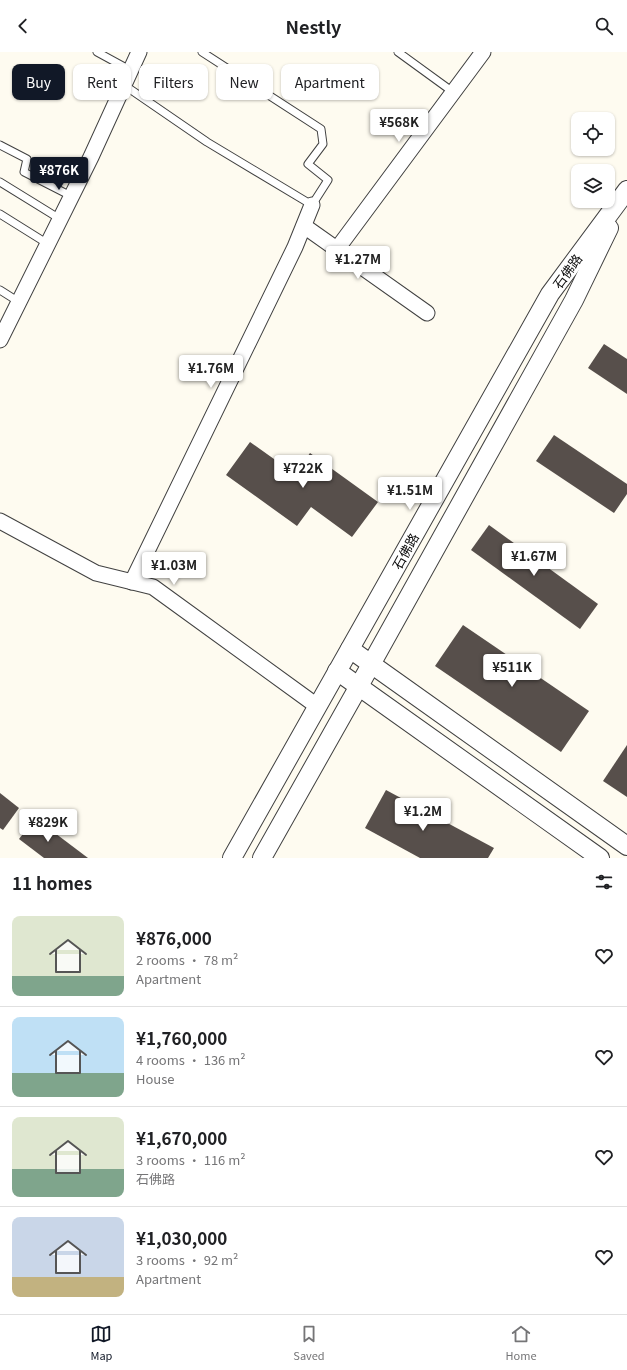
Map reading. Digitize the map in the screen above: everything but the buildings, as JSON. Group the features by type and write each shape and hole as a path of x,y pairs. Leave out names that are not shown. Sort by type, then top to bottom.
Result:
{"street":[{"path":"131,68 139,52"},
{"path":"337,249 483,52"},
{"path":"2,331 19,302 72,196 117,100"},
{"name":"石佛路","path":"232,858 550,294 627,191"},
{"name":"石佛路","path":"262,858 372,664 574,300 627,191"},
{"path":"132,582 292,254 312,205"},
{"path":"304,226 427,313"},
{"path":"0,521 96,574 153,588 318,706"},
{"path":"350,649 627,846"},
{"path":"337,671 600,858"}],"lane":[{"path":"97,52 119,64"},
{"path":"131,90 207,142 312,205 328,180 308,164 323,144 321,129 202,52"},
{"path":"398,52 453,92"},
{"path":"0,145 28,159 24,172 72,196"},
{"path":"0,182 60,219"},
{"path":"0,214 48,244"},
{"path":"0,290 19,302"}]}
